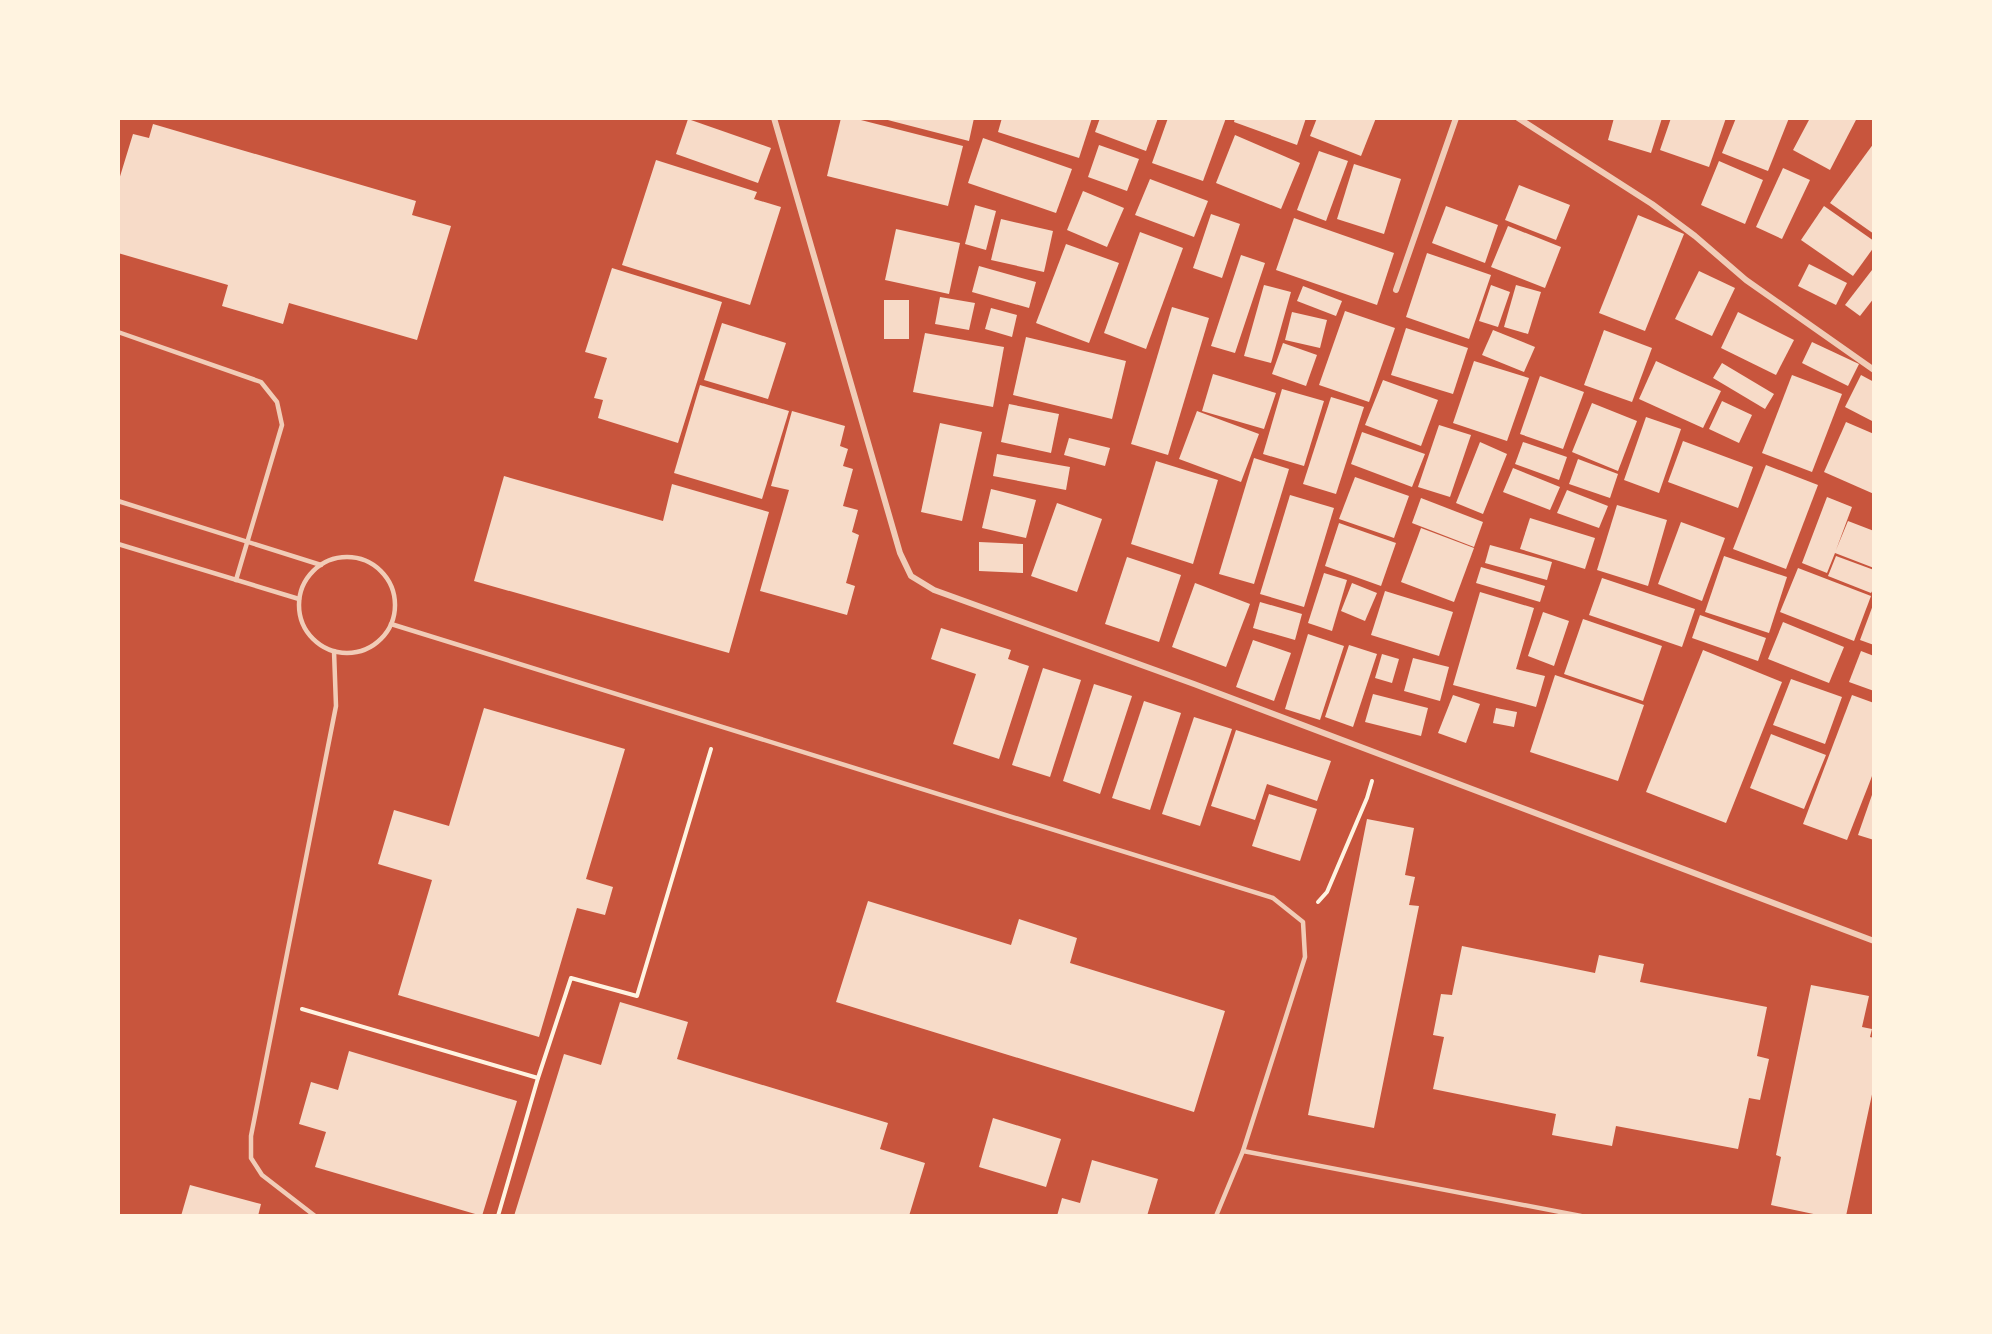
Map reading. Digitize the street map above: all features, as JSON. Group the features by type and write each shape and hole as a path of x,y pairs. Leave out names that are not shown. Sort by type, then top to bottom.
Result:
{"street":[{"path":"774,118 900,553 911,576 934,590 1194,684 1380,756 1874,940"},
{"path":"1396,290 1456,118"},
{"path":"1518,118 1652,204 1695,236 1746,280 1874,370"}],"lane":[{"path":"118,332 261,382 277,402 282,425 236,580"},
{"path":"118,501 321,565"},
{"path":"118,544 299,599"},
{"path":"352,557 369,562 384,573 393,589 396,607 391,624 382,639 368,649 352,653 334,651 319,644 307,632 300,616 299,599 310,574 321,565 333,559 352,557"},
{"path":"391,624 1273,898 1303,922 1305,957 1243,1151 1216,1215"},
{"path":"315,1215 262,1175 251,1158 251,1136 336,706 334,651"},
{"path":"1243,1151 1581,1215"}],"path":[{"path":"498,1215 538,1078 571,978 638,996 718,725"},
{"path":"1303,922 1327,892 1367,798 1380,756"},
{"path":"278,1002 538,1078"}],"building":[{"path":"841,118 853,118 963,146 948,206 827,176"},
{"path":"880,118 974,118 969,141"},
{"path":"1002,118 1092,118 1079,158 998,132"},
{"path":"1100,118 1158,118 1146,151 1095,132"},
{"path":"1168,118 1226,118 1203,181 1152,163"},
{"path":"1235,118 1306,118 1297,145 1234,122"},
{"path":"1317,118 1376,118 1361,156 1310,136"},
{"path":"1614,118 1662,118 1651,153 1608,140"},
{"path":"1671,118 1726,118 1709,167 1660,150"},
{"path":"1736,118 1789,118 1768,171 1722,153"},
{"path":"1810,118 1857,118 1830,170 1793,150"},
{"path":"688,119 771,148 758,183 676,154"},
{"path":"153,124 416,201 412,215 451,226 417,340 289,303 283,324 222,306 228,285 118,253 118,183 133,134 149,138"},
{"path":"1235,135 1300,163 1281,209 1216,183"},
{"path":"983,138 1072,169 1056,213 968,183"},
{"path":"1874,143 1874,234 1830,203"},
{"path":"1099,145 1139,159 1127,191 1088,177"},
{"path":"1319,151 1348,161 1326,221 1297,210"},
{"path":"656,160 757,192 754,199 781,207 750,305 622,265"},
{"path":"1719,161 1763,180 1745,224 1701,205"},
{"path":"1354,164 1401,179 1384,234 1337,219"},
{"path":"1783,168 1810,180 1782,239 1756,227"},
{"path":"1150,179 1208,201 1194,237 1135,215"},
{"path":"1519,185 1570,205 1556,240 1505,220"},
{"path":"1083,191 1124,208 1107,247 1067,230"},
{"path":"975,205 996,211 986,250 965,244"},
{"path":"1446,206 1498,225 1485,263 1432,243"},
{"path":"1824,206 1874,241 1874,247 1853,276 1801,240"},
{"path":"1211,214 1240,224 1222,278 1193,268"},
{"path":"1638,215 1684,234 1645,331 1599,313"},
{"path":"1294,218 1394,253 1377,305 1276,270"},
{"path":"1001,219 1053,231 1044,272 991,260"},
{"path":"1508,226 1561,247 1545,288 1491,267"},
{"path":"896,229 960,243 949,294 885,280"},
{"path":"1140,232 1183,248 1146,349 1104,333"},
{"path":"1066,244 1119,263 1089,343 1036,323"},
{"path":"1427,253 1491,275 1469,339 1406,317"},
{"path":"1241,255 1265,263 1235,353 1211,346"},
{"path":"1809,264 1847,283 1836,305 1798,286"},
{"path":"979,266 1036,282 1029,308 972,292"},
{"path":"612,268 722,302 678,443 598,418 603,400 594,398 607,358 585,352"},
{"path":"1872,270 1874,298 1860,316 1845,305"},
{"path":"1699,271 1735,288 1712,336 1675,319"},
{"path":"1264,285 1291,292 1271,363 1244,356"},
{"path":"1491,285 1510,292 1498,327 1479,321"},
{"path":"1516,285 1541,292 1528,334 1504,327"},
{"path":"1303,286 1342,301 1336,316 1297,301"},
{"path":"940,297 975,303 969,330 935,324"},
{"path":"884,300 909,300 909,339 884,339"},
{"path":"1172,307 1209,318 1168,455 1131,444"},
{"path":"991,308 1017,315 1012,337 985,329"},
{"path":"1345,311 1395,328 1369,402 1319,385"},
{"path":"1292,312 1327,320 1320,348 1285,340"},
{"path":"1738,312 1794,340 1776,375 1721,348"},
{"path":"722,323 786,343 768,399 704,380"},
{"path":"1406,328 1468,348 1453,394 1391,375"},
{"path":"1493,330 1535,347 1524,372 1482,355"},
{"path":"1604,330 1652,348 1632,402 1584,385"},
{"path":"925,333 1004,347 993,407 913,392"},
{"path":"1026,337 1126,361 1112,419 1013,395"},
{"path":"1812,342 1859,364 1848,386 1802,363"},
{"path":"1283,343 1317,355 1306,386 1272,374"},
{"path":"1474,361 1529,378 1507,441 1453,423"},
{"path":"1656,361 1721,391 1703,428 1639,399"},
{"path":"1722,363 1774,394 1765,409 1713,378"},
{"path":"1213,374 1276,393 1264,429 1202,411"},
{"path":"1792,375 1842,394 1812,472 1762,453"},
{"path":"1861,375 1874,382 1874,422 1845,407"},
{"path":"1540,376 1584,392 1563,449 1520,434"},
{"path":"1383,380 1438,400 1421,446 1365,425"},
{"path":"700,385 789,411 762,499 674,473"},
{"path":"1282,389 1324,401 1304,466 1263,454"},
{"path":"1331,397 1364,407 1336,494 1303,484"},
{"path":"1722,401 1752,415 1739,443 1709,429"},
{"path":"1592,403 1637,421 1618,471 1572,452"},
{"path":"1009,404 1059,414 1051,453 1001,442"},
{"path":"792,411 845,426 840,446 848,449 843,466 853,469 843,506 858,510 852,532 859,535 846,583 855,586 847,615 760,591 789,490 771,486"},
{"path":"1197,411 1259,434 1241,482 1179,459"},
{"path":"1646,417 1681,429 1659,493 1624,480"},
{"path":"1846,422 1874,434 1874,494 1824,472"},
{"path":"940,423 982,432 962,521 921,512"},
{"path":"1439,425 1471,435 1450,497 1418,487"},
{"path":"1362,432 1425,454 1412,487 1351,464"},
{"path":"1069,438 1110,448 1105,466 1064,455"},
{"path":"1683,441 1753,467 1738,508 1668,482"},
{"path":"1480,442 1507,454 1483,514 1456,503"},
{"path":"1523,442 1567,457 1559,480 1515,464"},
{"path":"997,454 1070,467 1066,490 993,476"},
{"path":"1254,458 1289,469 1254,584 1219,574"},
{"path":"1578,459 1618,474 1610,498 1569,484"},
{"path":"1156,461 1218,480 1193,564 1131,544"},
{"path":"1766,465 1818,485 1786,569 1733,549"},
{"path":"1513,468 1560,487 1550,510 1503,492"},
{"path":"504,476 663,521 672,484 769,512 729,653 474,581"},
{"path":"1355,477 1409,496 1394,538 1339,519"},
{"path":"991,489 1036,500 1026,538 982,528"},
{"path":"1567,490 1608,506 1599,528 1557,513"},
{"path":"1290,495 1334,508 1304,607 1260,594"},
{"path":"1827,497 1852,507 1836,550 1848,521 1874,531 1874,568 1835,553 1827,573 1802,563"},
{"path":"1421,498 1483,522 1474,547 1412,523"},
{"path":"1057,503 1102,519 1077,592 1031,576"},
{"path":"1617,505 1667,520 1648,586 1597,570"},
{"path":"1530,518 1595,538 1585,569 1520,549"},
{"path":"1681,522 1725,538 1702,601 1658,584"},
{"path":"1339,523 1396,543 1381,586 1325,566"},
{"path":"1421,528 1474,548 1454,602 1401,582"},
{"path":"979,542 1023,544 1023,573 979,571"},
{"path":"1490,545 1552,562 1547,580 1485,563"},
{"path":"1724,556 1787,577 1769,633 1705,612"},
{"path":"1836,556 1874,570 1874,588 1871,593 1828,576"},
{"path":"1127,557 1181,575 1159,642 1105,624"},
{"path":"1481,567 1545,586 1540,602 1476,583"},
{"path":"1798,568 1871,596 1854,641 1780,612"},
{"path":"1324,573 1347,580 1332,631 1308,623"},
{"path":"1602,578 1695,609 1682,647 1589,615"},
{"path":"1195,583 1250,604 1226,667 1172,647"},
{"path":"1352,583 1377,593 1365,621 1341,611"},
{"path":"1385,591 1453,612 1439,656 1371,635"},
{"path":"1480,592 1534,608 1516,669 1545,676 1536,707 1453,685"},
{"path":"1260,602 1302,614 1295,640 1253,628"},
{"path":"1874,605 1874,645 1860,640"},
{"path":"1543,612 1569,621 1554,666 1528,656"},
{"path":"1700,615 1766,638 1758,661 1692,638"},
{"path":"1583,619 1662,646 1643,701 1564,674"},
{"path":"1783,622 1844,647 1829,683 1768,659"},
{"path":"941,628 1011,650 1008,659 1029,666 999,759 953,744 976,674 931,659"},
{"path":"1308,634 1344,646 1320,720 1285,709"},
{"path":"1253,640 1291,653 1274,701 1236,687"},
{"path":"1349,645 1377,654 1353,727 1325,717"},
{"path":"1703,650 1782,682 1726,823 1646,792"},
{"path":"1861,651 1874,656 1874,691 1849,682"},
{"path":"1382,654 1399,659 1392,683 1375,678"},
{"path":"1413,658 1449,667 1440,701 1404,691"},
{"path":"1043,668 1081,680 1050,777 1012,765"},
{"path":"1555,675 1644,705 1618,781 1530,752"},
{"path":"1791,679 1842,697 1825,744 1773,725"},
{"path":"1094,684 1132,696 1100,794 1063,781"},
{"path":"1373,694 1428,708 1421,736 1365,722"},
{"path":"1453,695 1480,704 1466,743 1438,733"},
{"path":"1852,695 1874,703 1874,771 1847,840 1803,824"},
{"path":"1144,701 1181,713 1150,810 1112,798"},
{"path":"484,708 625,749 586,879 613,887 605,915 577,908 539,1037 398,995 432,880 378,864 394,810 449,826"},
{"path":"1496,708 1517,712 1514,727 1493,723"},
{"path":"1194,717 1232,729 1200,826 1162,814"},
{"path":"1236,730 1331,761 1317,801 1267,784 1255,820 1211,806"},
{"path":"1771,734 1826,755 1804,809 1750,788"},
{"path":"1874,792 1874,840 1858,835"},
{"path":"1269,794 1317,809 1300,861 1252,846"},
{"path":"1367,819 1414,828 1405,875 1415,877 1409,905 1419,906 1374,1128 1308,1115"},
{"path":"868,901 1011,945 1019,919 1077,938 1070,963 1225,1011 1194,1112 836,1002"},
{"path":"1462,946 1595,973 1599,955 1644,964 1640,982 1767,1007 1757,1056 1769,1059 1760,1100 1749,1098 1738,1149 1616,1126 1612,1146 1552,1135 1556,1114 1433,1089 1444,1037 1433,1035 1441,994 1452,995"},
{"path":"1811,985 1869,996 1862,1027 1872,1029 1870,1037 1874,1038 1874,1085 1846,1216 1823,1216 1771,1205 1781,1157 1776,1155"},
{"path":"620,1002 688,1022 677,1059 888,1123 880,1149 925,1163 909,1216 514,1216 564,1054 601,1065"},
{"path":"349,1051 517,1101 482,1216 315,1167 326,1132 299,1124 311,1082 338,1090"},
{"path":"993,1118 1061,1139 1046,1187 979,1167"},
{"path":"1092,1160 1158,1179 1147,1216 1057,1216 1062,1198 1080,1203"},
{"path":"190,1185 261,1204 258,1216 181,1216"}]}
